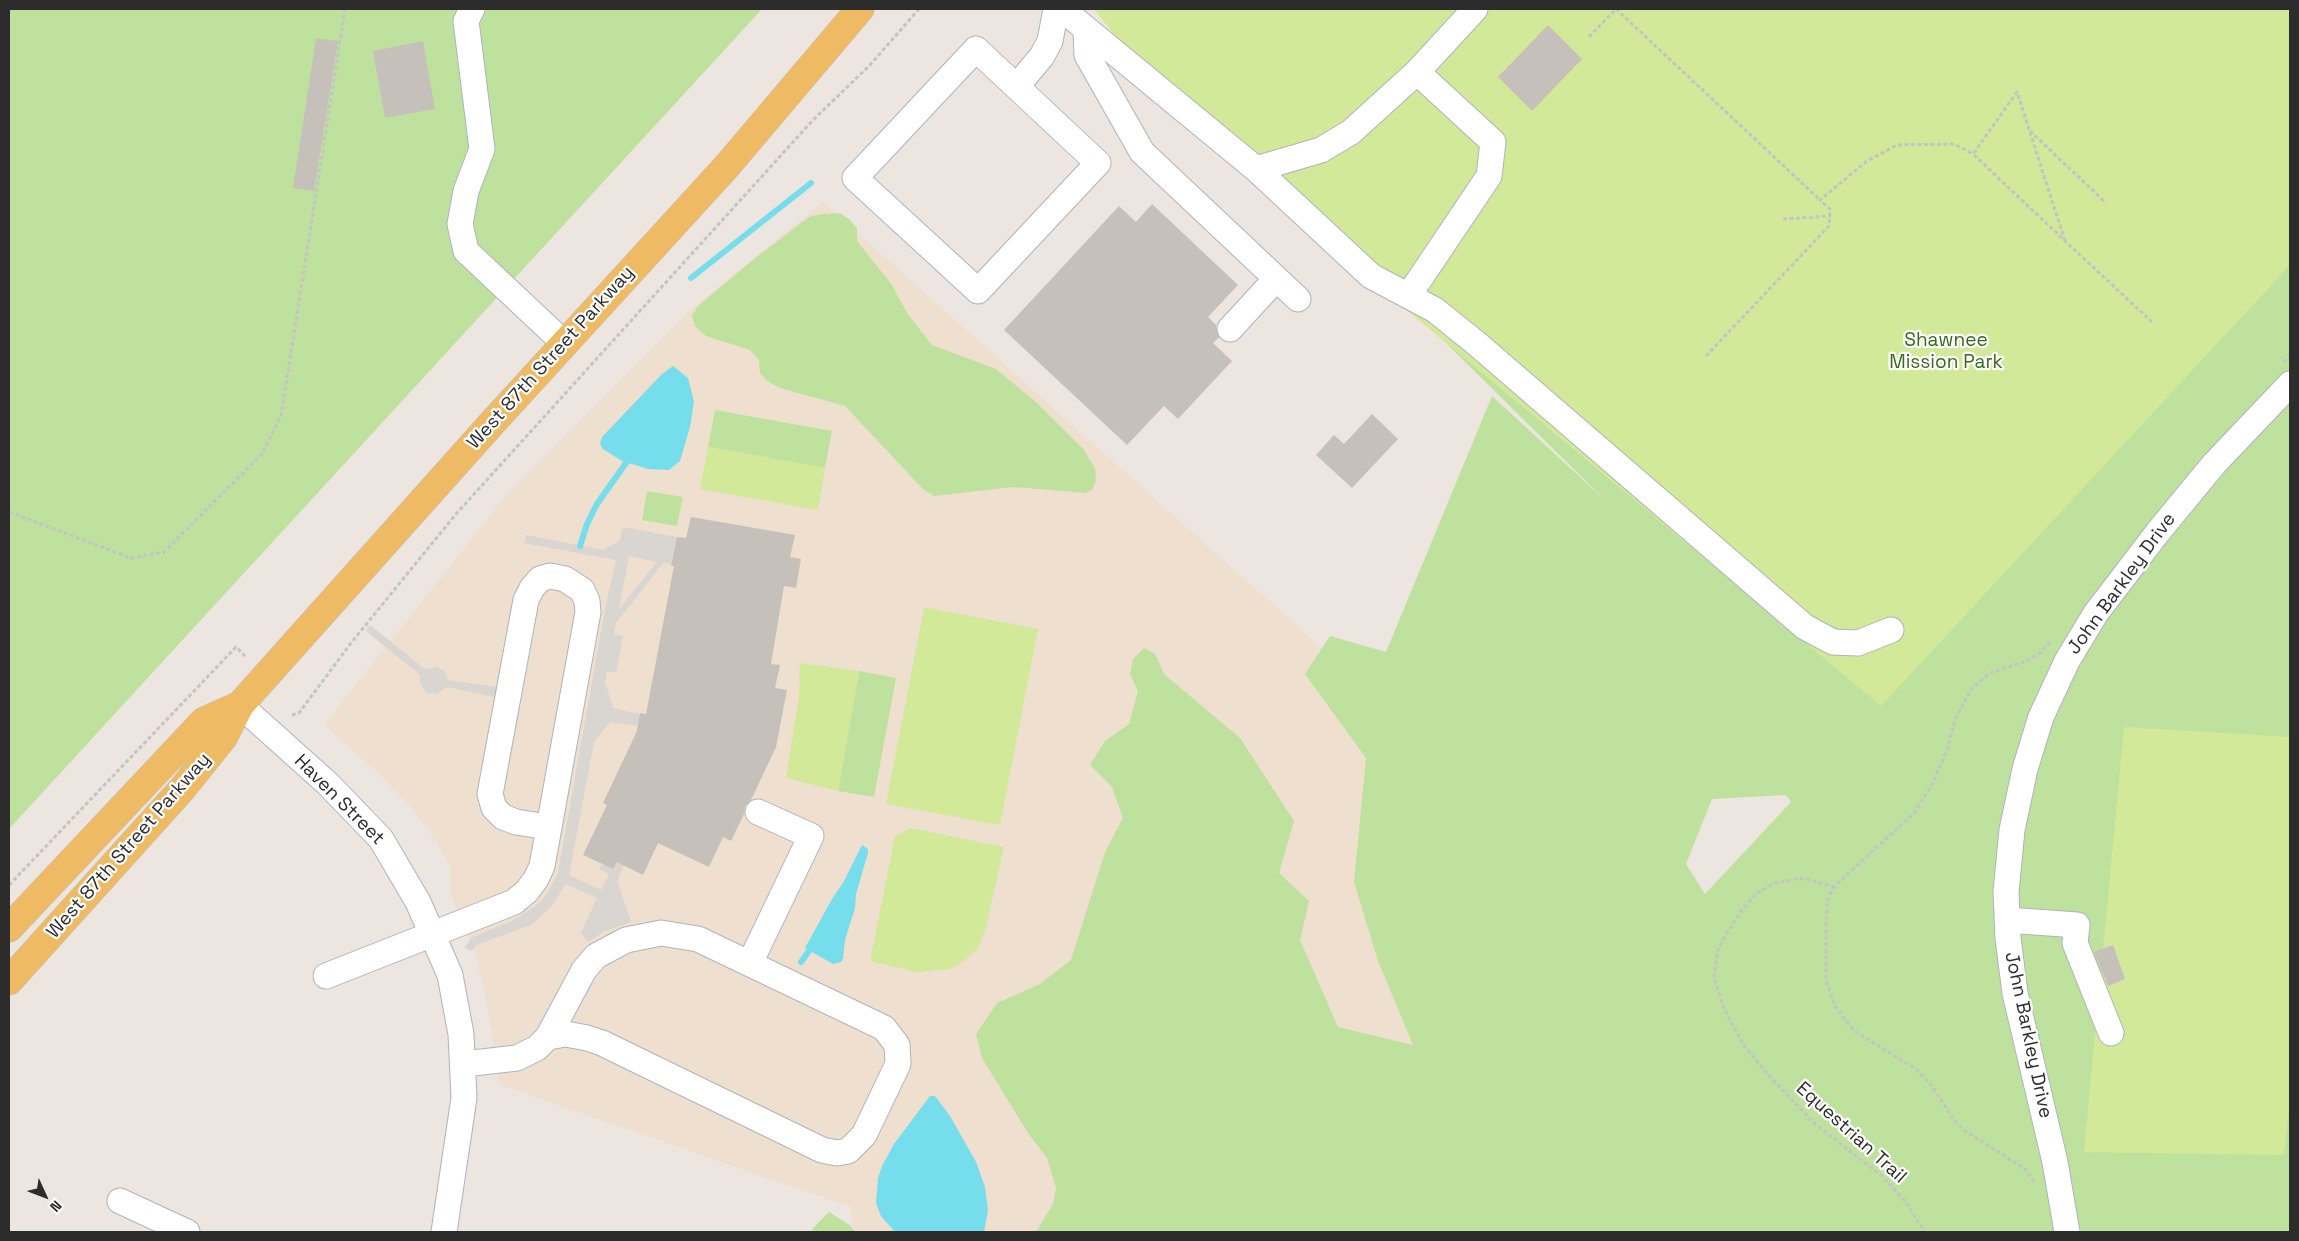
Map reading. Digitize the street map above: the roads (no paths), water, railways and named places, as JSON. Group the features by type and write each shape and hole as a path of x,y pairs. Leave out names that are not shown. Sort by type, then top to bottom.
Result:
{"main road":[{"name":"West 87th Street Parkway","path":"9,981 182,789 223,738 240,705 564,343 727,166 860,9"},
{"name":"West 87th Street Parkway","path":"9,928 204,721 240,705"}],"street":[{"path":"472,9 466,21 482,149 466,191 460,224 466,252 564,343"},
{"path":"1017,86 1042,56 1050,40 1056,9"},
{"path":"1062,9 1086,31 1256,169 1371,276 1436,310 1476,343 1805,627 1834,642 1858,643 1891,630"},
{"path":"1256,169 1320,150 1350,132 1417,72 1475,9"},
{"path":"1086,31 1087,55 1142,152 1298,299"},
{"path":"976,49 1017,86 1098,163 978,292 855,178 976,49"},
{"path":"1409,295 1489,176 1493,142 1417,72"},
{"path":"1230,329 1276,279"},
{"name":"John Barkley Drive","path":"2067,1232 2055,1162 2015,993 2007,920 2006,892 2012,830 2025,769 2042,717 2067,661 2096,613 2158,532 2214,464 2290,384"},
{"path":"326,976 514,902 527,891 542,866 588,612 588,601 582,590 565,579 550,576 540,579 532,588 526,600 490,794 494,808 503,817 516,822 548,827"},
{"name":"Haven Street","path":"240,705 328,784 369,825 392,855 407,880 434,935 450,975 458,1010 464,1064 464,1098 444,1232"},
{"path":"750,963 811,836 758,812"},
{"path":"2007,920 2077,926 2076,943 2111,1033"},
{"path":"464,1064 517,1058 537,1048 548,1038 584,970 596,956 626,940 661,933 698,939 884,1028 893,1037 897,1045 898,1064 864,1135 848,1151 837,1153 822,1150 587,1038 566,1034 548,1038"},
{"path":"120,1201 186,1232"}],"water":[{"path":"673,366 688,378 694,402 690,427 680,461 669,470 648,469 622,461 603,449 600,444 602,437 662,374"},
{"path":"862,845 868,849 868,853 845,940 843,958 841,962 833,964 805,948 843,883"},
{"path":"930,1096 935,1096 950,1116 976,1162 985,1187 988,1210 984,1232 895,1232 881,1216 876,1203 878,1178 882,1166 894,1144"}],"waterway":[{"path":"691,278 811,183"},
{"path":"580,546 587,524 597,504 626,463"},
{"path":"801,962 809,951"}],"park label":[{"name":"Shawnee Mission Park","path":"1946,352"}]}
